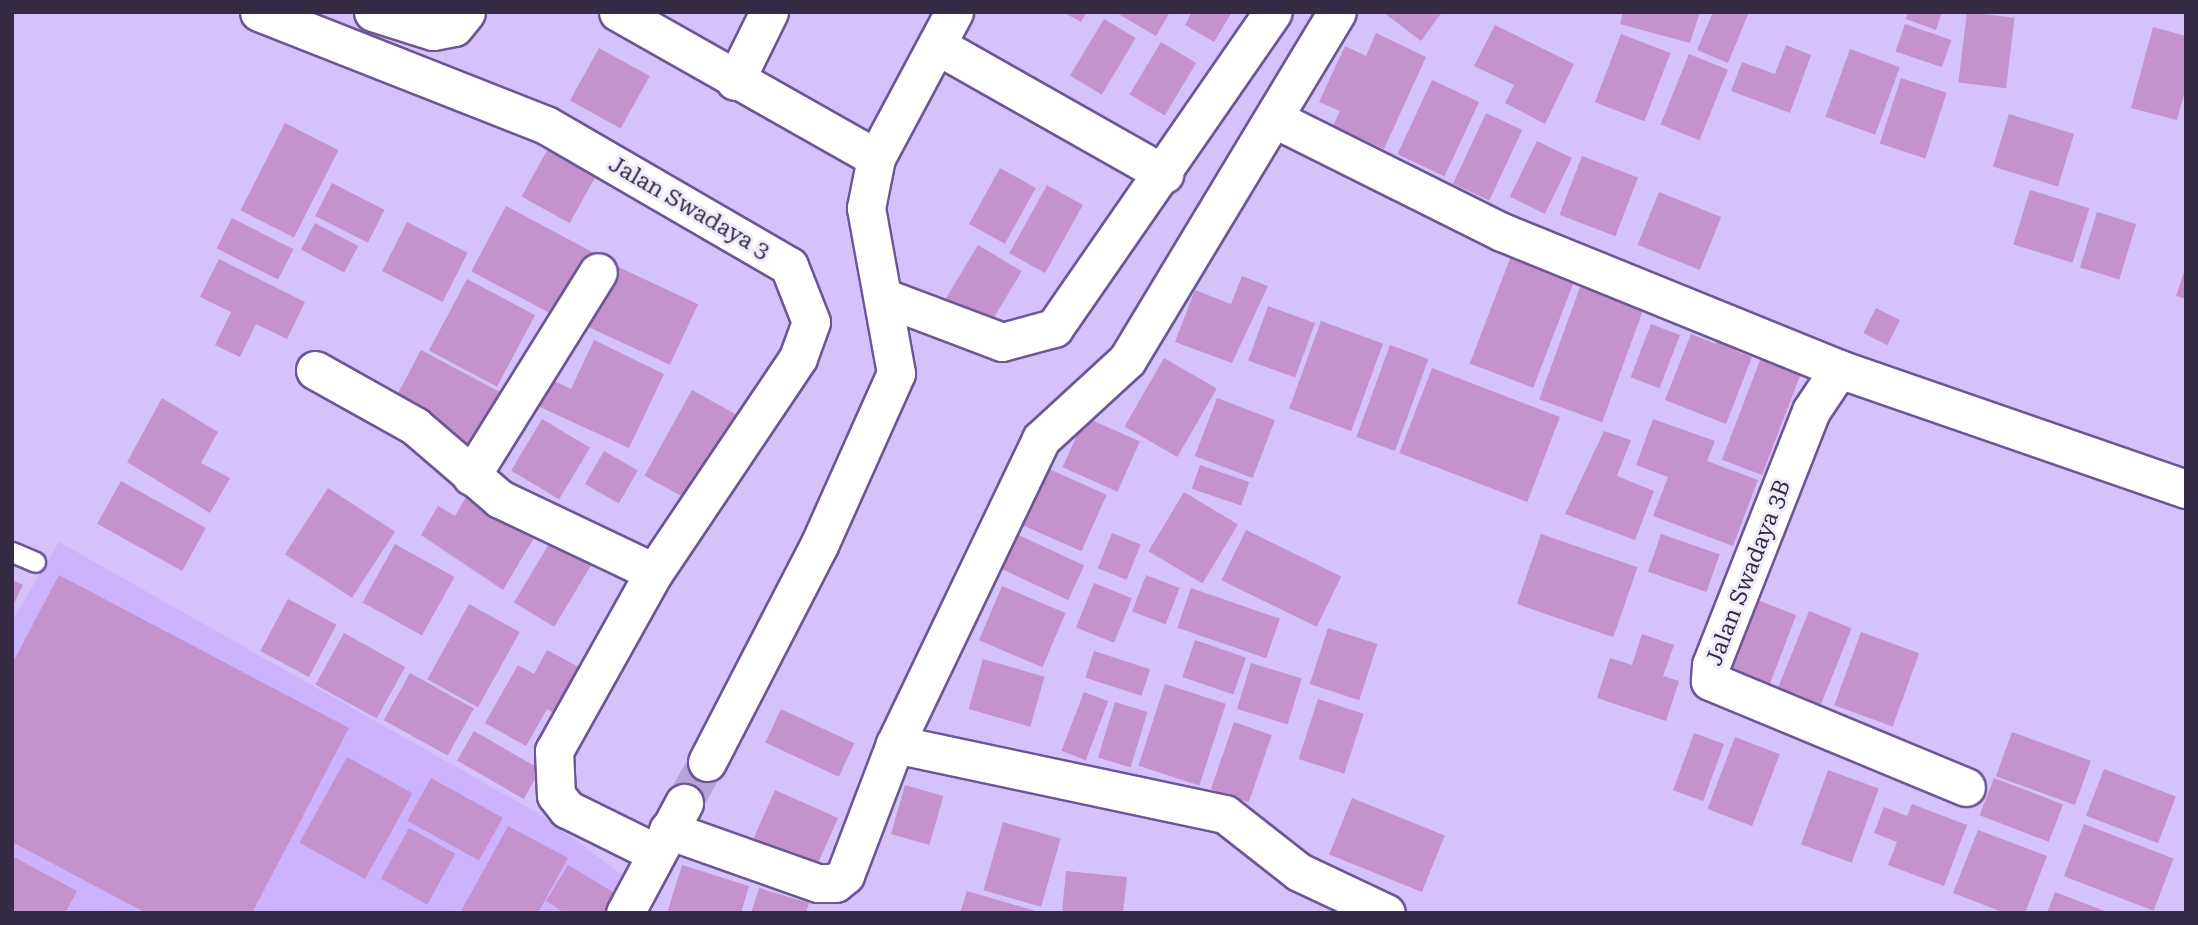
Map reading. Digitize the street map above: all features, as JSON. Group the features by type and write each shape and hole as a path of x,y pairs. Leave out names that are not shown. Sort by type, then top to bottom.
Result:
{"street":[{"name":"Jalan Swadaya 3","path":"259,12 546,125 789,266 811,322 798,358 654,572 554,751 556,795 567,809 670,829 818,883 835,883 845,874 895,744"},
{"path":"373,12 433,31 454,27 466,12"},
{"path":"618,12 735,82 876,158"},
{"path":"735,82 769,12"},
{"path":"707,762 820,543 896,373 866,208 876,158 954,12"},
{"path":"883,297 1002,342 1043,335 1164,174 1273,12"},
{"path":"1337,12 1306,54 1277,120 1127,360 1043,435 895,744 1225,814 1299,872 1386,913"},
{"path":"938,46 1164,174"},
{"path":"1277,120 1502,232 1839,369 2186,489"},
{"path":"471,476 598,272"},
{"name":"Jalan Swadaya 3B","path":"1839,369 1811,411 1710,665 1710,681 1966,787"},
{"path":"315,370 415,426 500,499 654,572"},
{"path":"625,913 670,829"}],"lane":[{"path":"12,552 35,562"}],"shaded area":[{"path":"59,542 541,815 655,899 648,913 12,913 12,621"}],"building":[{"path":"1063,12 1087,12 1081,22"},
{"path":"1115,12 1170,12 1156,36"},
{"path":"1192,12 1232,12 1214,42 1185,25"},
{"path":"1383,12 1442,12 1421,41"},
{"path":"1623,12 1700,12 1690,43 1620,24"},
{"path":"1713,12 1749,12 1728,63 1697,50"},
{"path":"1908,12 1942,12 1936,30 1906,19"},
{"path":"1967,12 2015,18 2006,88 1958,82"},
{"path":"1104,19 1136,38 1102,95 1070,76"},
{"path":"1905,24 1951,40 1942,67 1896,51"},
{"path":"1495,25 1574,64 1545,124 1505,103 1514,85 1474,66"},
{"path":"2153,27 2186,36 2186,87 2177,120 2131,108"},
{"path":"1376,33 1426,57 1384,149 1333,126 1340,111 1319,102 1345,46 1366,56"},
{"path":"1621,34 1670,53 1644,121 1595,102"},
{"path":"1161,42 1196,63 1165,115 1130,94"},
{"path":"1786,45 1811,55 1790,113 1731,91 1742,62 1775,74"},
{"path":"599,48 650,76 621,129 570,100"},
{"path":"1850,49 1900,67 1875,135 1825,117"},
{"path":"1689,54 1728,70 1699,140 1661,124"},
{"path":"1901,78 1947,93 1925,158 1880,144"},
{"path":"1432,80 1479,102 1444,176 1397,154"},
{"path":"1486,113 1522,130 1489,201 1453,184"},
{"path":"2009,114 2074,134 2058,186 1993,167"},
{"path":"285,123 338,150 294,238 241,210"},
{"path":"554,138 602,165 570,223 522,197"},
{"path":"1537,141 1572,158 1545,214 1510,197"},
{"path":"1582,156 1638,178 1615,236 1559,215"},
{"path":"1000,168 1036,188 1005,244 969,224"},
{"path":"332,183 385,210 368,243 315,216"},
{"path":"1047,185 1083,205 1045,273 1009,253"},
{"path":"2030,190 2089,208 2073,263 2013,245"},
{"path":"1659,192 1721,217 1700,270 1638,245"},
{"path":"506,206 596,254 561,319 471,271"},
{"path":"2097,212 2136,224 2119,279 2080,267"},
{"path":"232,218 293,249 278,280 217,248"},
{"path":"407,222 468,253 443,302 382,271"},
{"path":"315,223 358,246 344,272 301,249"},
{"path":"1516,243 1579,267 1533,388 1470,363"},
{"path":"978,245 1022,271 988,328 944,302"},
{"path":"219,259 305,302 287,339 256,324 240,357 215,345 231,312 200,297"},
{"path":"612,264 698,304 670,365 584,325"},
{"path":"2186,266 2186,299 2176,296"},
{"path":"1242,276 1268,286 1232,363 1175,342 1195,290 1231,304"},
{"path":"467,279 535,315 497,387 429,351"},
{"path":"1583,279 1646,302 1602,422 1539,399"},
{"path":"1268,306 1315,323 1295,378 1248,361"},
{"path":"1876,308 1900,320 1887,345 1863,333"},
{"path":"1321,321 1383,344 1351,431 1289,408"},
{"path":"1651,324 1680,335 1660,388 1631,377"},
{"path":"1722,330 1741,337 1736,351 1752,357 1726,424 1665,400 1691,334 1716,344"},
{"path":"594,340 664,374 629,448 529,402 542,375 571,389"},
{"path":"1767,342 1807,357 1762,475 1722,460"},
{"path":"1390,345 1429,359 1395,451 1356,437"},
{"path":"421,350 502,393 471,451 390,408"},
{"path":"1164,358 1217,388 1177,457 1124,426"},
{"path":"1432,368 1560,417 1527,502 1399,453"},
{"path":"692,390 736,414 688,500 644,476"},
{"path":"162,398 218,432 201,463 230,478 210,513 127,462"},
{"path":"1217,398 1275,420 1253,478 1195,456"},
{"path":"1085,417 1140,441 1117,492 1063,467"},
{"path":"542,419 590,448 559,499 511,470"},
{"path":"1653,419 1715,441 1707,461 1758,480 1733,546 1653,516 1668,477 1636,465"},
{"path":"1604,431 1631,440 1617,476 1654,491 1635,540 1565,514"},
{"path":"604,451 638,470 619,503 585,484"},
{"path":"1040,465 1107,495 1081,551 1015,522"},
{"path":"1200,465 1249,482 1241,506 1192,489"},
{"path":"121,481 206,528 182,571 97,524"},
{"path":"328,488 395,532 352,598 285,554"},
{"path":"1184,492 1238,524 1202,584 1148,551"},
{"path":"466,497 534,538 503,590 421,535 438,506 455,516"},
{"path":"1008,530 1084,565 1068,600 992,564"},
{"path":"1246,530 1341,576 1317,627 1221,580"},
{"path":"1112,533 1141,545 1127,580 1098,568"},
{"path":"1541,534 1637,567 1613,637 1517,604"},
{"path":"1661,534 1720,554 1707,592 1648,572"},
{"path":"552,539 592,563 554,627 514,602"},
{"path":"395,544 454,577 422,636 363,603"},
{"path":"59,575 349,728 252,913 146,913 12,842 12,664"},
{"path":"1146,575 1180,588 1166,624 1132,611"},
{"path":"12,580 23,585 12,607"},
{"path":"1094,583 1132,598 1114,643 1076,628"},
{"path":"1002,586 1066,613 1042,667 979,640"},
{"path":"1191,588 1280,619 1266,658 1177,628"},
{"path":"1744,595 1796,615 1767,691 1715,671"},
{"path":"288,599 337,625 309,677 260,651"},
{"path":"469,604 520,632 478,707 427,679"},
{"path":"1809,611 1852,628 1819,710 1776,693"},
{"path":"1328,628 1377,644 1359,700 1310,684"},
{"path":"1861,632 1919,653 1893,727 1834,705"},
{"path":"344,633 405,667 377,719 315,685"},
{"path":"1642,634 1674,645 1663,676 1679,681 1666,721 1597,698 1610,658 1632,665"},
{"path":"1195,640 1246,658 1233,694 1182,677"},
{"path":"547,650 590,673 564,719 547,709 526,746 485,723 518,665 534,674"},
{"path":"1094,651 1150,669 1141,696 1085,678"},
{"path":"983,659 1045,677 1030,727 969,709"},
{"path":"1251,663 1302,678 1288,724 1237,709"},
{"path":"410,673 474,708 448,756 384,720"},
{"path":"1165,684 1226,704 1199,786 1138,766"},
{"path":"1084,692 1108,701 1086,760 1061,751"},
{"path":"1318,699 1364,714 1344,774 1299,759"},
{"path":"1115,702 1148,712 1131,767 1098,757"},
{"path":"781,709 854,743 839,777 765,743"},
{"path":"1234,722 1272,735 1249,802 1211,789"},
{"path":"474,731 541,769 524,799 457,760"},
{"path":"2012,732 2091,761 2075,805 1996,776"},
{"path":"1694,733 1724,744 1703,801 1673,790"},
{"path":"1735,737 1780,754 1752,826 1707,809"},
{"path":"347,757 413,793 365,879 299,843"},
{"path":"2104,769 2176,797 2158,843 2086,816"},
{"path":"1828,770 1879,788 1852,863 1801,844"},
{"path":"431,778 503,818 479,861 407,821"},
{"path":"1994,778 2063,805 2049,842 1980,815"},
{"path":"905,785 943,796 929,845 891,834"},
{"path":"775,790 838,818 816,866 753,838"},
{"path":"1352,798 1445,835 1422,892 1329,855"},
{"path":"1912,804 1967,825 1944,886 1888,865 1897,842 1874,833 1884,807 1907,816"},
{"path":"1003,822 1061,839 1041,907 983,890"},
{"path":"2084,824 2174,858 2154,911 2064,876"},
{"path":"508,826 568,858 538,913 460,913"},
{"path":"409,828 455,854 427,904 381,879"},
{"path":"1978,830 2047,856 2025,913 2005,913 1953,893"},
{"path":"12,856 77,891 65,913 12,913"},
{"path":"568,865 628,901 621,913 565,913 546,901"},
{"path":"682,865 749,886 741,913 667,913"},
{"path":"1066,871 1127,877 1123,913 1062,913"},
{"path":"759,888 809,903 806,913 751,913"},
{"path":"967,891 1039,912 1039,913 960,913"},
{"path":"2055,892 2110,913 2047,913"}],"tunnel":[{"path":"684,803 707,762"}]}
